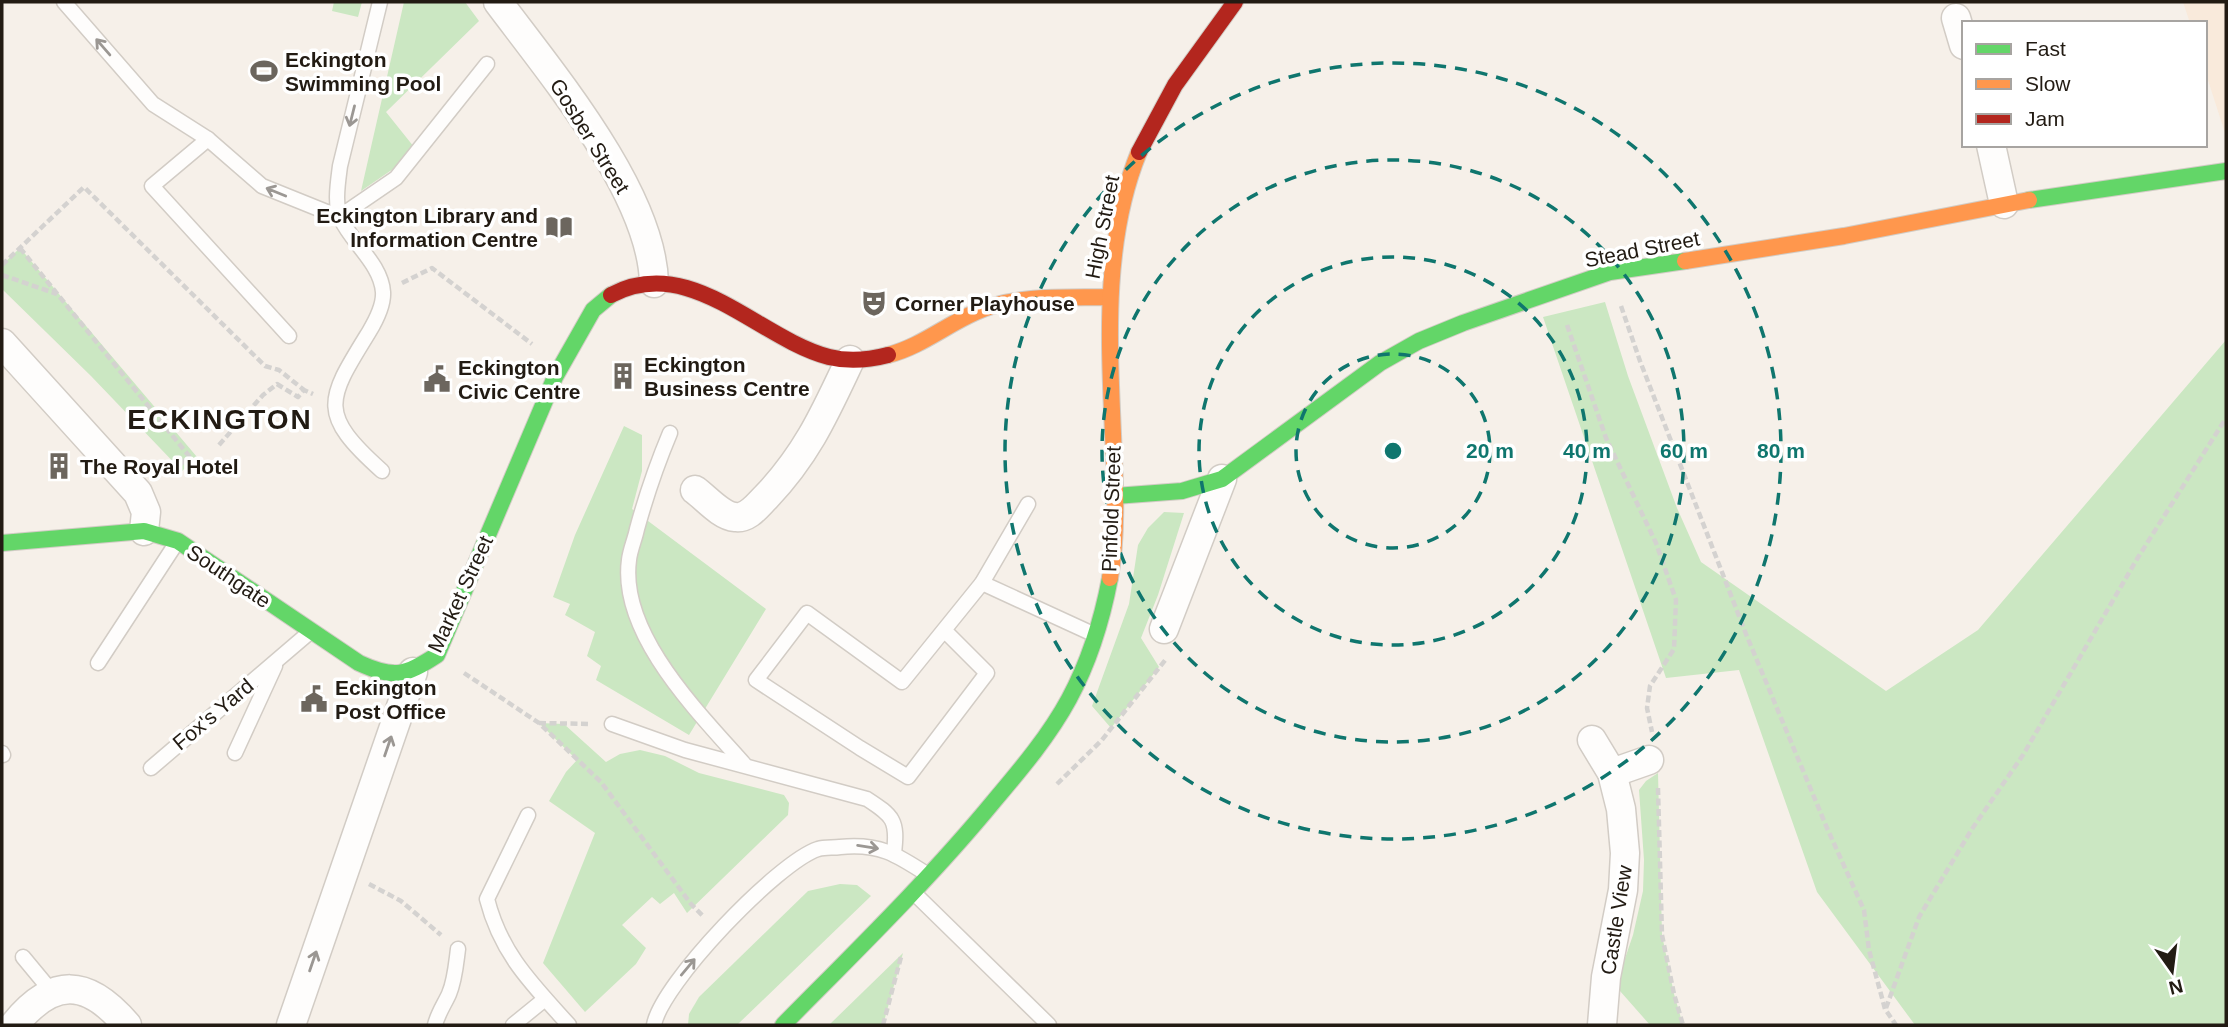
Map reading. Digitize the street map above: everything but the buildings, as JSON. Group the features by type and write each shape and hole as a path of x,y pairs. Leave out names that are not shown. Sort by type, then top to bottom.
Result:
{"street":[{"name":"Gosber Street","path":"498,2 576,107 613,165 643,228 653,259 654,283"},
{"name":"High Street","path":"654,283 682,286 709,295 821,354 850,360 881,358 904,351 931,338 963,317 996,304 1110,297 1126,190 1143,142 1166,99 1198,50 1235,2"},
{"path":"1956,18 1962,38"},
{"path":"1992,147 2004,204"},
{"name":"Stead Street","path":"1115,496 1182,491 1222,479 1380,363 1419,341 1610,272 1844,236 2004,204 2226,171"},
{"name":"Market Street","path":"291,1025 413,672 437,655 559,366 597,304 621,290 654,283"},
{"name":"Pinfold Street","path":"783,1025 969,834 1037,749 1077,684 1107,595 1114,551 1110,297"},
{"path":"2,342 138,493 146,512 144,531 2,542"},
{"path":"695,490 723,513 735,517 750,514 789,473 817,430 850,360"},
{"path":"1164,629 1222,479"},
{"name":"Southgate","path":"144,531 178,541 359,663 388,676 413,672"},
{"name":"Castle View","path":"1592,740 1612,773 1621,809 1625,853 1623,890 1606,977 1602,1025"},
{"path":"1612,773 1653,760"},
{"path":"13,1025 27,1009 52,992 77,989 94,994 127,1025"}],"lane":[{"path":"64,2 153,104 208,139 262,186 339,217"},
{"path":"380,2 340,166 337,189 339,217 377,273 383,293 376,320 340,379 333,402 339,424 355,448 382,471"},
{"path":"339,217 396,178 487,64"},
{"path":"208,139 152,187 289,336"},
{"path":"670,433 649,484 629,561 630,589 638,619 652,652 691,703 744,764"},
{"path":"945,631 987,673 908,777 756,680 807,613 902,681 982,583 1028,504"},
{"path":"98,663 178,541"},
{"path":"982,583 1094,634"},
{"name":"Fox's Yard","path":"151,768 311,631"},
{"name":"Fox's Yard","path":"235,753 277,661"},
{"path":"612,724 685,750 867,799 889,813 896,833 894,853"},
{"path":"528,815 487,899 502,943 545,999 569,1025"},
{"path":"654,1025 656,1013 682,975 718,932 779,874 818,849 863,845 894,853 930,877"},
{"path":"914,893 1049,1025"},
{"path":"435,1025 438,1011 449,994 458,949"},
{"path":"23,957 52,992"},
{"path":"513,1025 545,999"}],"path":[{"path":"2,265 84,187 265,366 279,370 304,390 333,402"},
{"path":"20,248 189,456 178,467"},
{"path":"383,293 432,268 559,366"},
{"path":"1610,272 1644,373 1736,609 1864,910 1869,950 1885,1009 1896,1025"},
{"path":"2,275 59,295"},
{"path":"1555,291 1606,438 1656,543 1676,600 1674,649 1650,686 1647,708 1653,760 1662,935 1674,994 1684,1025"},
{"path":"219,445 277,384 298,397 304,390"},
{"path":"1885,1009 1919,917 1972,829 2023,755 2137,559 2226,418"},
{"path":"1050,791 1102,740 1170,654 1164,629"},
{"path":"437,655 538,723 601,782 691,904 718,932"},
{"path":"538,723 612,724"},
{"path":"343,874 401,901 458,949"}],"shaded area":[{"path":"2183,2 2226,2 2226,136 2207,77 2207,21 2189,21"}],"green space":[{"path":"334,2 362,2 358,17 332,11"},
{"path":"404,2 465,2 479,21 386,112 414,147 393,169 361,191"},
{"path":"20,248 197,457 182,471 91,376 2,289 2,265"},
{"path":"1605,302 1628,376 1677,508 1701,562 1886,691 1978,630 2226,340 2226,1025 1915,1025 1817,892 1739,670 1666,678 1543,317"},
{"path":"624,426 642,435 642,471 632,509 766,609 689,735 596,680 601,666 587,656 595,632 565,615 570,604 553,597 575,535"},
{"path":"1164,512 1184,513 1141,638 1159,667 1111,728 1092,706 1129,604 1138,545 1148,528"},
{"path":"539,723 564,724 606,762 620,754 640,750 665,756 699,773 784,795 789,803 788,815 687,913 674,893 660,904 652,897 622,925 646,948 636,964 585,1012 543,963 595,833 549,801 566,772 577,760"},
{"path":"1658,773 1662,935 1683,1025 1650,1025 1620,991 1618,979 1633,935 1643,891 1644,860 1639,790"},
{"path":"840,884 857,885 871,896 737,1025 688,1025 689,1014 699,997 808,891"},
{"path":"903,953 883,1025 829,1025"}],"traffic: fast":[{"path":"2029,200 2226,171"},
{"path":"1115,496 1182,491 1222,479 1380,363 1419,341 1610,272 1685,261"},
{"path":"2,543 144,531 178,541 359,663 391,673 407,671 437,655 555,377 593,310 611,295"},
{"path":"783,1025 944,859 1044,739 1069,699 1089,656 1110,578"}],"traffic: slow":[{"path":"1110,578 1115,506 1110,363 1111,291 1119,220 1139,152"},
{"path":"1685,261 1844,236 2029,200"},
{"path":"888,355 911,347 965,317 992,306 1042,298 1110,297"}],"traffic: jam":[{"path":"1139,152 1175,85 1235,2"},
{"path":"611,295 640,285 669,284 696,291 723,303 802,347 829,357 859,360 888,355"}],"place":[{"name":"Eckington Swimming Pool","path":"264,71"},
{"name":"Eckington Library and Information Centre","path":"559,227"},
{"name":"Corner Playhouse","path":"874,303"},
{"name":"Eckington Business Centre","path":"623,376"},
{"name":"Eckington Civic Centre","path":"437,379"},
{"name":"The Royal Hotel","path":"59,466"},
{"name":"Eckington Post Office","path":"314,699"}],"district":[{"name":"ECKINGTON","path":"220,419"}]}
